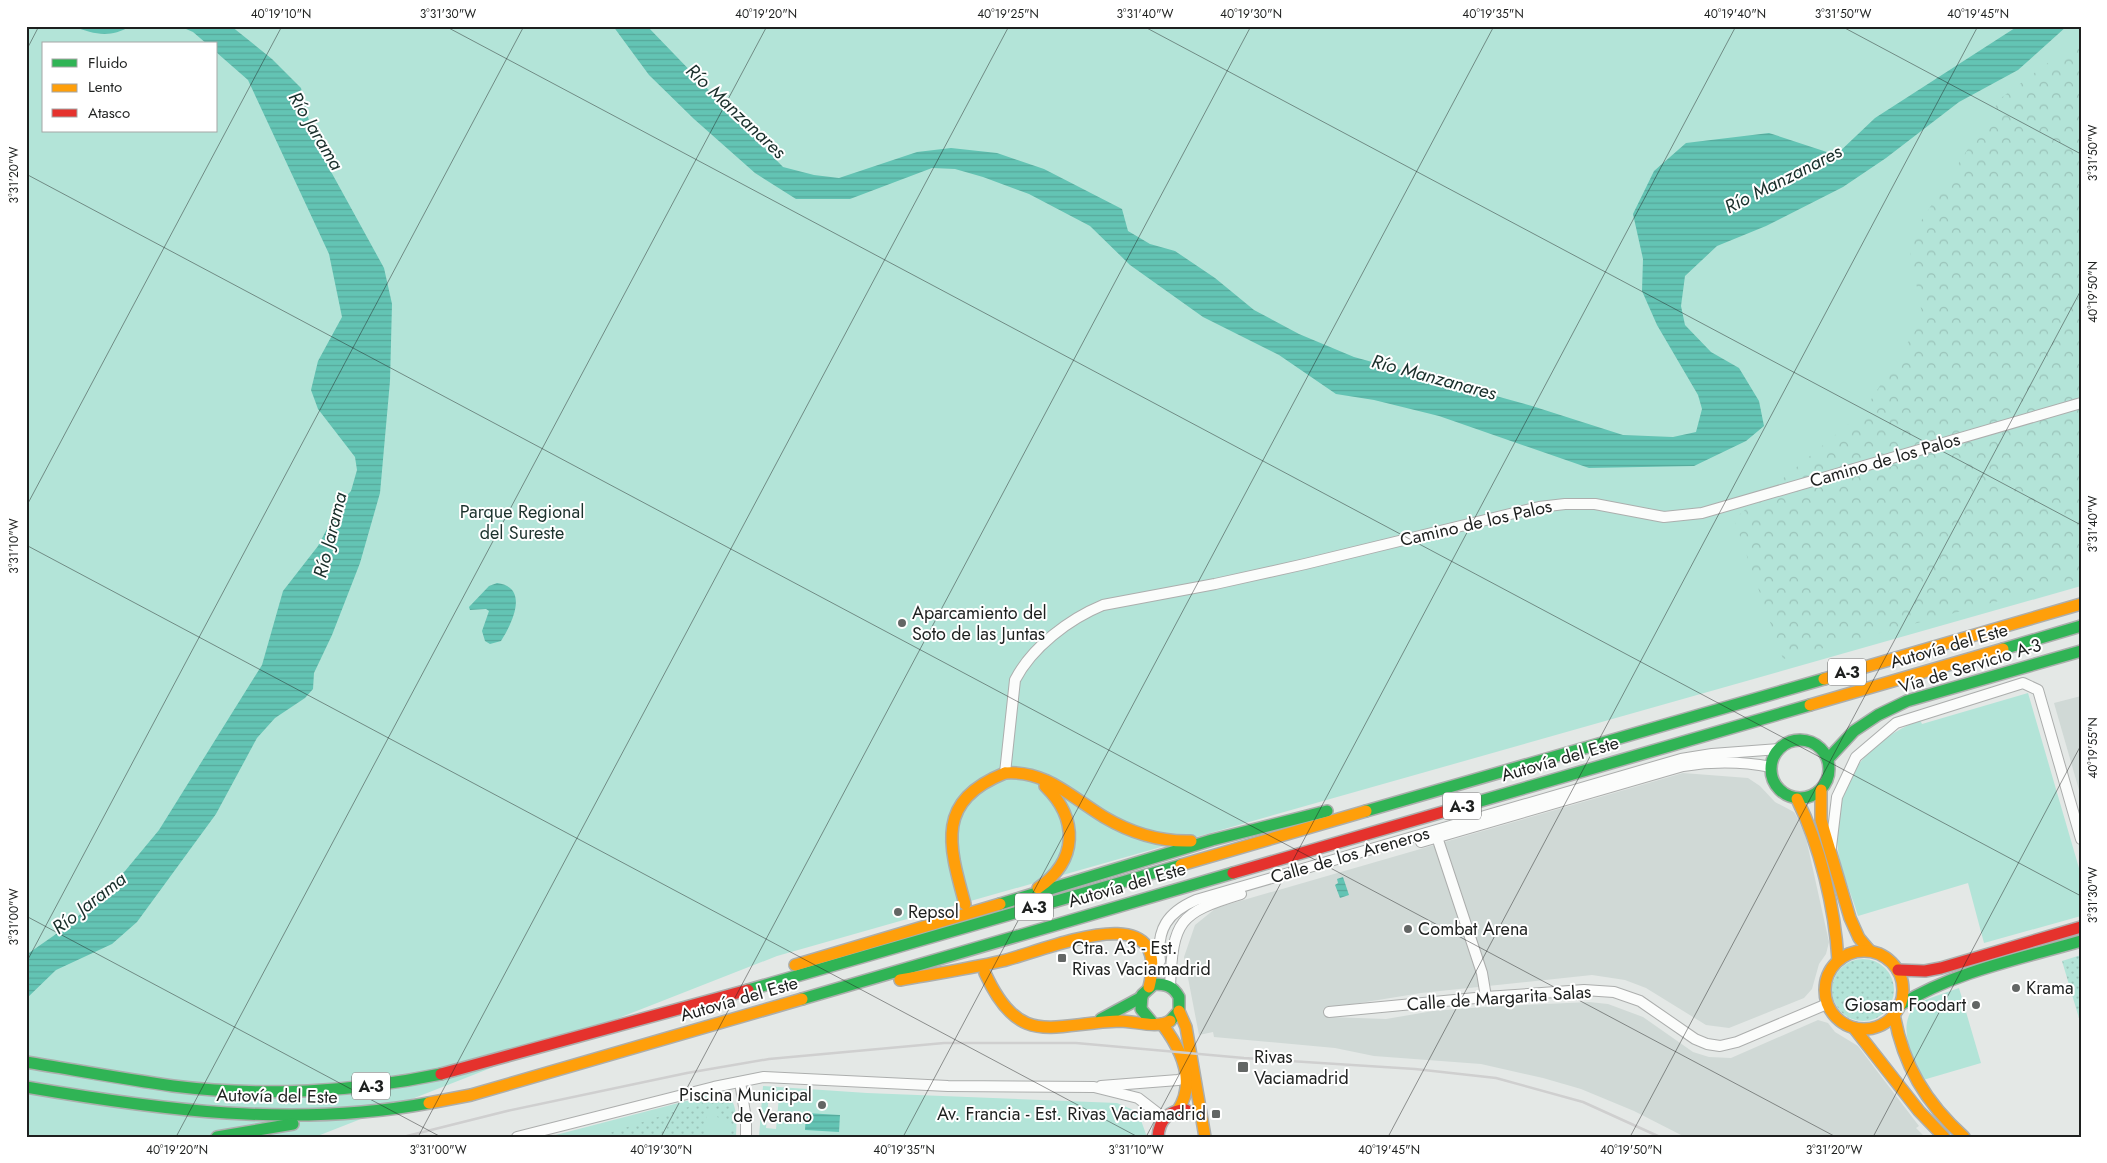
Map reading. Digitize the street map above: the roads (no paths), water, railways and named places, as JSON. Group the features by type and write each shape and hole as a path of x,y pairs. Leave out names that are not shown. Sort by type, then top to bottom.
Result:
{"main road":[{"name":"Autovía del Este","path":"26,1062 174,1086 257,1091 340,1089 399,1083 466,1069 711,1001 2081,604"},
{"name":"Autovía del Este","path":"26,1087 174,1111 262,1116 343,1115 407,1108 471,1095 2081,626"},
{"name":"Vía de Servicio A-3","path":"1828,759 1854,731 1878,715 1907,701 2081,651"},
{"path":"1796,740 1806,740 1823,750 1828,759 1828,779 1821,790 1807,798 1798,798 1781,792 1772,776 1773,758 1779,749 1796,740"},
{"path":"965,904 950,846 953,822 964,798 977,785 984,780 1005,773 1019,771 1052,782 1096,812 1133,832 1170,843 1212,840"},
{"path":"1005,773 1038,780 1053,791 1066,810 1070,826 1070,846 1064,862 1053,878 1042,886 1017,898"},
{"path":"1821,790 1820,817 1852,922 1859,938 1870,951"},
{"path":"655,1015 671,1006 826,955 1212,840 1390,796 1413,797"},
{"path":"1798,798 1808,821 1836,924 1838,960"},
{"path":"1898,970 1926,971 1941,968 2081,927"},
{"path":"843,987 864,988 1002,961 1108,932 1120,932 1140,938 1151,950 1155,966 1153,986 1129,1006 1091,1023"},
{"path":"1964,1137 1943,1119 1914,1080 1902,1053 1897,1010 1902,987 1898,970 1881,955 1870,951 1859,951 1838,960 1832,967 1825,985 1827,1004 1833,1015 1843,1023 1854,1028 1869,1029 1883,1024 1897,1010 1915,994 1961,975 2081,941"},
{"path":"985,974 998,1003 1011,1016 1025,1024 1053,1028 1091,1023 1157,1022 1174,1019 1179,1011 1180,998 1170,986 1153,986"},
{"path":"1142,997 1142,1011 1157,1022 1178,1046 1186,1078 1186,1097 1178,1110 1164,1118 1159,1128 1158,1137"},
{"path":"1179,1011 1185,1023 1204,1137"},
{"path":"1854,1028 1886,1063 1920,1114 1944,1137"},
{"path":"1178,1110 1192,1112 1202,1122"},
{"path":"217,1137 343,1115"}],"street":[{"name":"Camino de los Palos","path":"1005,773 1015,680 1037,652 1064,627 1088,611 1103,604 1270,572 1539,507 1565,504 1595,504 1664,517 1702,513 2081,403"},
{"path":"1831,850 1834,814 1844,779 1856,757 1896,723 2022,683 2038,690 2081,839"},
{"name":"Calle de los Areneros","path":"1153,986 1160,962 1158,947 1163,929 1179,907 1196,900 1681,759 1712,754 1779,749"},
{"name":"Calle de los Areneros","path":"1170,986 1171,955 1177,935 1186,919 1204,906 1683,766 1712,761 1742,762 1771,767"},
{"path":"1437,837 1482,973 1486,997"},
{"name":"Calle de Margarita Salas","path":"1329,1012 1584,990 1614,992 1640,1001 1694,1039 1720,1046 1737,1042 1827,1004"},
{"path":"517,1137 740,1082 781,1077 948,1086 1094,1087 1186,1078"},
{"path":"740,1082 746,1119 746,1137"},
{"path":"1094,1087 1138,1098 1164,1118"}],"water":[{"path":"72,26 131,26 115,33 102,34"},
{"name":"Río Jarama","path":"179,26 231,26 272,59 301,88 311,129 329,168 384,268 392,304 390,381 380,493 360,563 332,635 314,673 313,689 305,698 275,718 257,738 216,814 137,922 112,944 56,970 26,999 26,955 69,925 125,871 159,830 262,665 283,591 318,546 341,502 351,491 357,470 355,457 318,409 311,390 318,361 342,317 329,254 248,80 218,54 218,42 205,42 193,32"},
{"name":"Río Manzanares","path":"613,26 647,26 783,167 814,175 839,178 917,152 951,148 997,153 1044,169 1122,209 1128,231 1150,244 1175,251 1215,278 1254,310 1299,334 1354,357 1532,406 1623,435 1673,437 1696,432 1702,409 1698,395 1657,325 1642,291 1643,259 1633,214 1654,171 1686,143 1769,133 1836,155 1875,118 2018,26 2067,26 2018,70 1959,102 1886,158 1843,187 1766,226 1717,246 1685,276 1681,306 1685,325 1711,352 1739,368 1759,401 1764,426 1746,441 1694,466 1589,468 1439,416 1374,400 1336,394 1279,355 1203,317 1130,265 1090,226 1029,194 983,177 955,169 932,168 850,199 796,199 755,173 694,119 649,75"},
{"path":"497,583 507,586 513,591 516,607 510,625 501,641 490,644 485,641 482,631 489,611 486,609 470,610 469,607 489,586"},
{"path":"1343,877 1349,895 1340,898 1335,885 1338,883 1337,879"},
{"path":"806,1113 840,1115 839,1132 805,1130"}],"railway":[{"path":"403,1137 507,1111 687,1073 769,1059 944,1043 1076,1043 1244,1058 1415,1069 1496,1078 1583,1102 1660,1137"}],"place":[{"name":"Aparcamiento del Soto de las Juntas","path":"902,623"},
{"name":"Repsol","path":"898,912"},
{"name":"Combat Arena","path":"1408,929"},
{"name":"Ctra. A3 - Est. Rivas Vaciamadrid","path":"1062,958"},
{"name":"Krama","path":"2016,988"},
{"name":"Giosam Foodart","path":"1976,1005"},
{"name":"Rivas Vaciamadrid","path":"1243,1067"},
{"name":"Piscina Municipal de Verano","path":"822,1105"},
{"name":"Av. Francia - Est. Rivas Vaciamadrid","path":"1216,1114"}],"park label":[{"name":"Parque Regional del Sureste","path":"522,522"}]}
